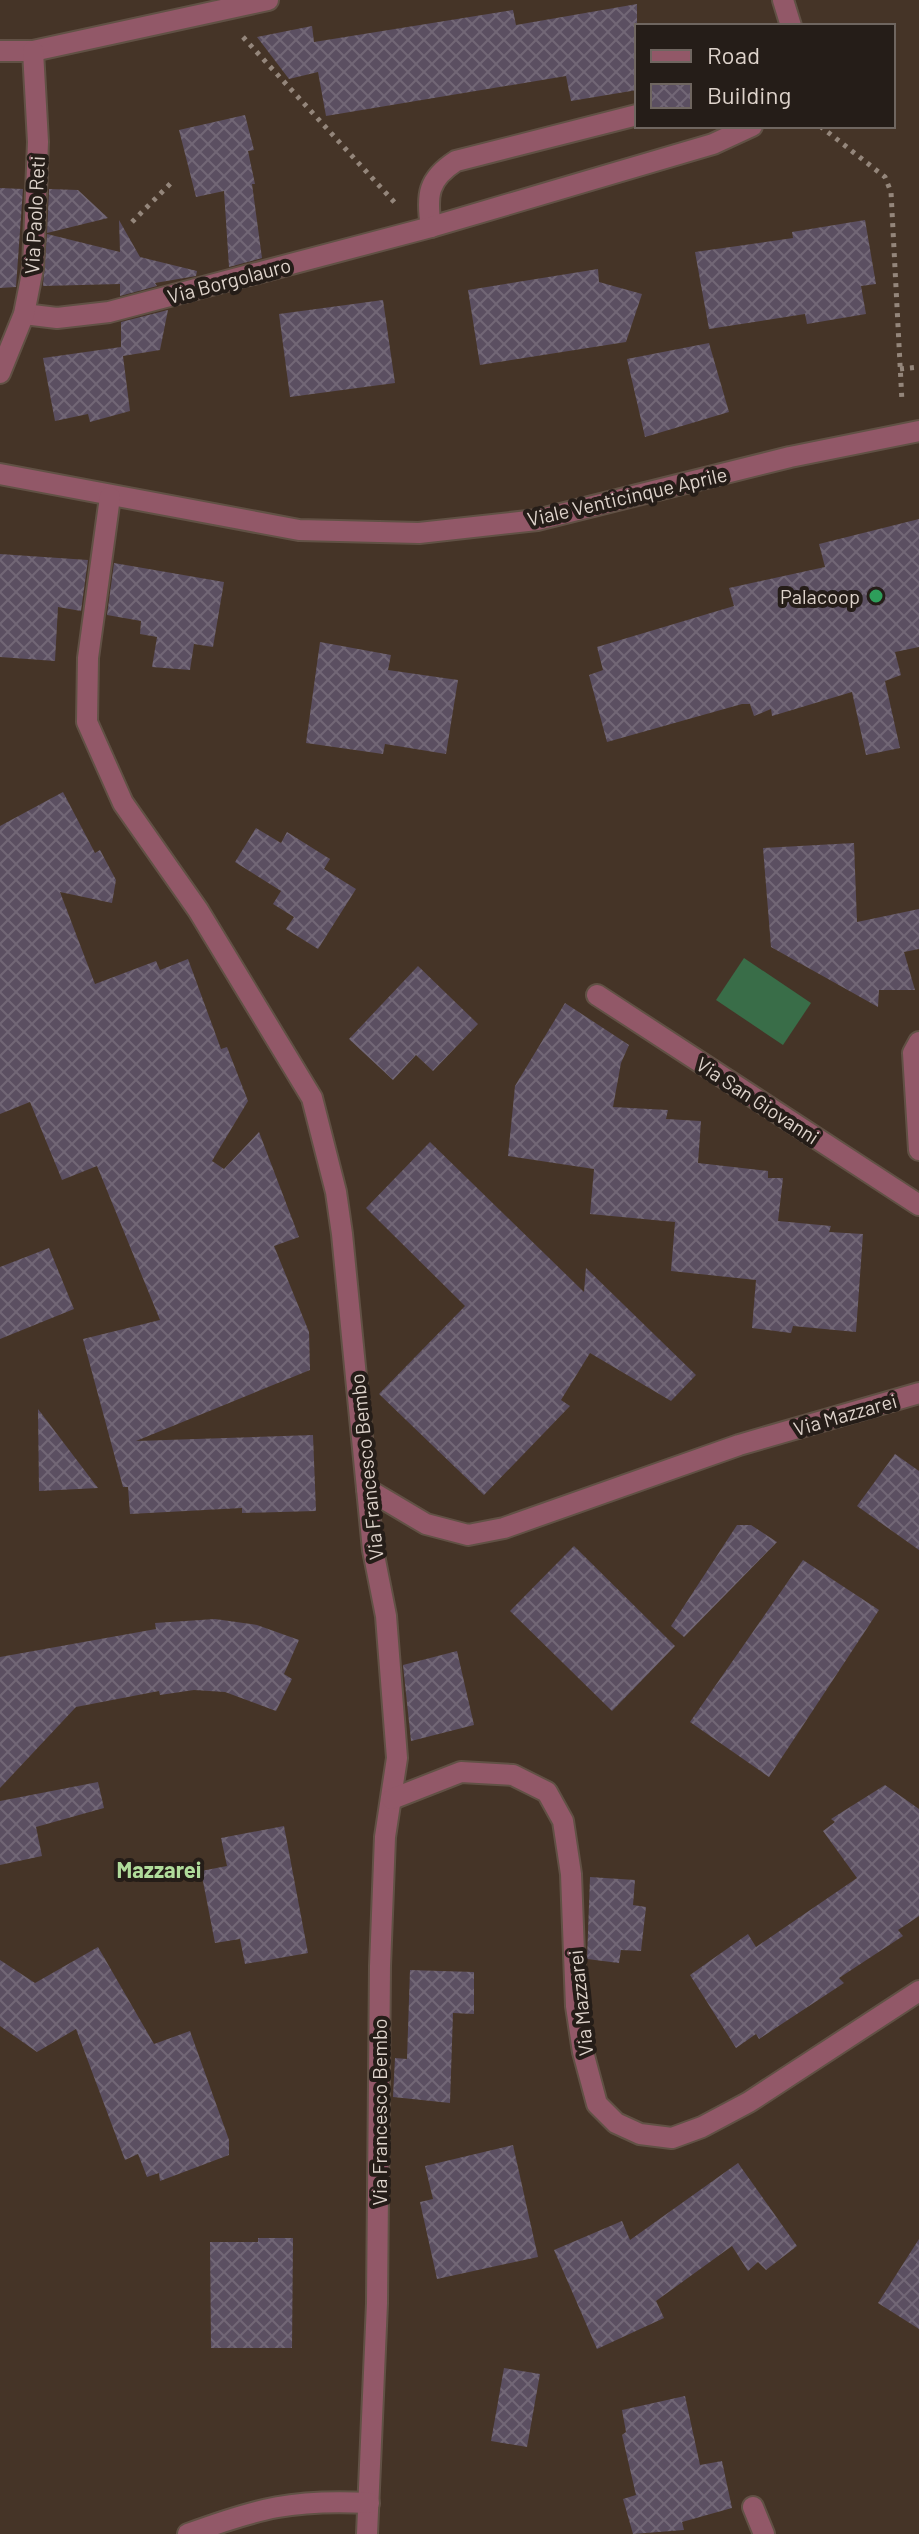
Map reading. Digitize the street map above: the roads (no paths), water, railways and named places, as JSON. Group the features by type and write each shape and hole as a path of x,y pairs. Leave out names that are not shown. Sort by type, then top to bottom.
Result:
{"street":[{"path":"0,51 33,51 268,0"},
{"path":"783,0 790,24"},
{"name":"Via Paolo Reti","path":"0,373 24,314 33,268 38,142 33,51"},
{"path":"431,227 427,197 437,173 456,161 635,116"},
{"name":"Via Borgolauro","path":"24,314 57,318 109,312 431,227 713,144 748,128"},
{"name":"Viale Venticinque Aprile","path":"0,474 299,530 419,533 537,520 911,431"},
{"name":"Via Francesco Bembo","path":"110,497 88,658 87,722 123,803 198,910 312,1098 336,1192 373,1550 386,1616 397,1758 385,1837 380,1966 377,2303 367,2534"},
{"name":"Via San Giovanni","path":"597,995 919,1205"},
{"path":"919,1042 913,1053 919,1150"},
{"name":"Via Mazzarei","path":"367,1489 426,1524 468,1535 504,1528 739,1445 919,1393"},
{"name":"Via Mazzarei","path":"392,1799 461,1772 513,1775 547,1792 563,1821 571,1874 576,2006 583,2052 597,2104 616,2123 640,2134 672,2138 702,2127 749,2102 919,1991"},
{"path":"188,2534 259,2508 318,2500 369,2503"},
{"path":"753,2507 764,2534"}],"place":[{"name":"Palacoop","path":"876,596"}],"district":[{"name":"Mazzarei","path":"159,1869"}]}
